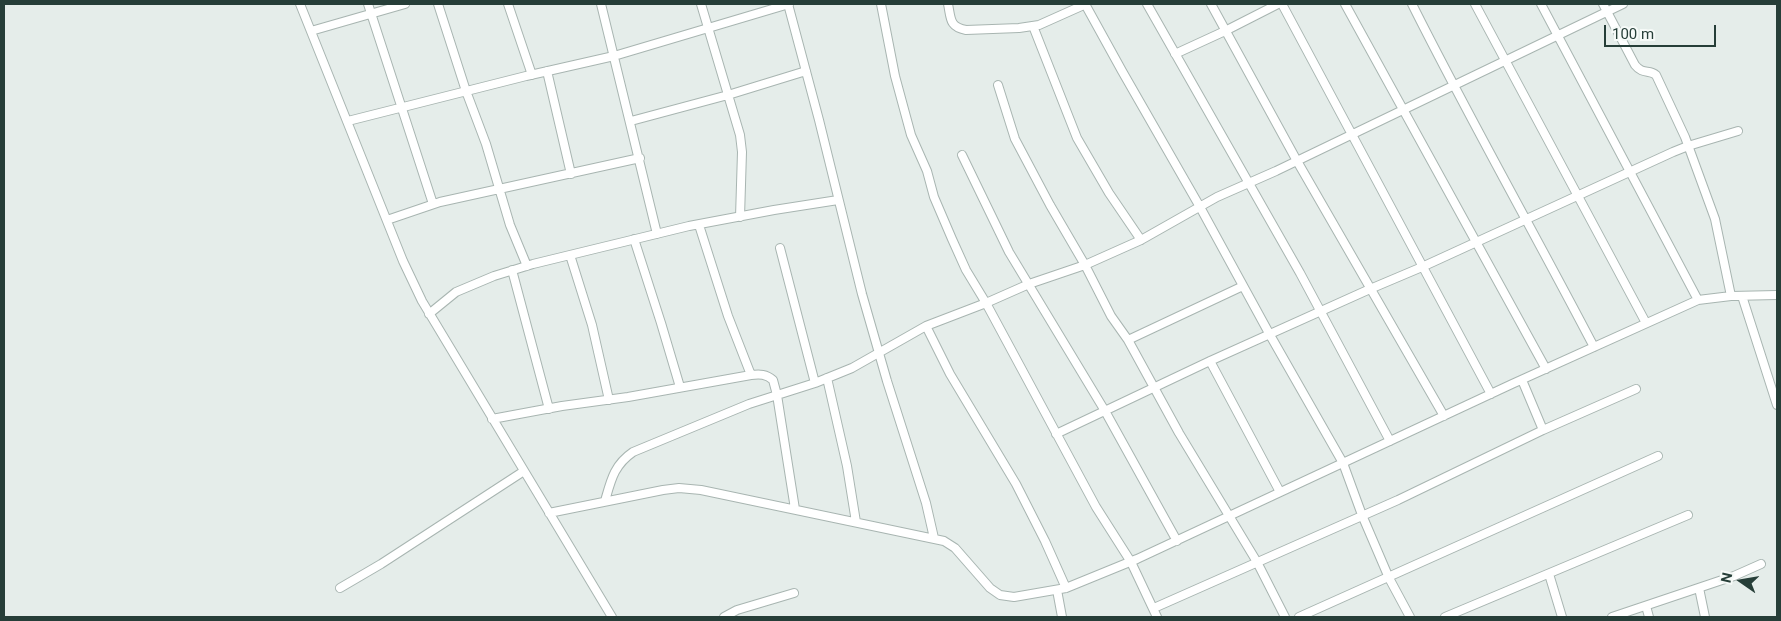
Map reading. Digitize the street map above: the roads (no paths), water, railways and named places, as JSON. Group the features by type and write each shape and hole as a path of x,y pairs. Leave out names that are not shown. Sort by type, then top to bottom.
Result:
{"street":[{"path":"300,4 403,261 429,314 612,617"},
{"path":"368,4 433,204"},
{"path":"311,31 405,4"},
{"path":"438,4 466,91 486,144 510,225 527,266"},
{"path":"508,4 532,75"},
{"path":"601,4 658,234"},
{"path":"702,4 740,135 742,152 740,217"},
{"path":"348,121 614,56 788,4 879,352 926,503 934,538"},
{"path":"881,4 895,76 911,135 952,239 966,270 986,303 1096,507 1131,562 1157,617"},
{"path":"948,4 952,24 957,29 966,30 1033,26 1053,20 1085,4 1343,463 1362,515 1389,578 1410,617"},
{"path":"1147,4 1249,183 1390,441"},
{"path":"1211,4 1297,161 1444,416"},
{"path":"1175,54 1278,4"},
{"path":"1282,4 1491,394"},
{"path":"1345,4 1546,369"},
{"path":"1412,4 1453,86 1594,347"},
{"path":"1475,4 1507,60 1646,323"},
{"path":"1540,4 1698,300"},
{"path":"1603,4 1635,65 1643,72 1656,75 1688,146 1715,220 1731,296"},
{"path":"605,501 610,480 621,460 633,452 750,404 852,368 926,326 1141,240 1217,197 1297,161 1623,4"},
{"path":"1033,26 1077,138 1100,179 1141,240"},
{"path":"547,71 570,174"},
{"path":"631,121 728,96 806,71"},
{"path":"998,85 1015,139 1050,205 1179,433 1257,562 1285,617"},
{"path":"1056,434 1210,361 1370,289 1422,268 1688,146 1738,131"},
{"path":"962,155 1008,252 1105,411 1177,541"},
{"path":"387,220 433,204 640,158"},
{"path":"429,314 456,292 512,270 634,239 699,225 838,200"},
{"path":"699,225 728,316 750,375"},
{"path":"634,239 680,388"},
{"path":"780,248 814,383"},
{"path":"570,255 592,325 609,400"},
{"path":"512,270 549,409"},
{"path":"1128,340 1242,286"},
{"path":"549,512 679,488 701,490 944,541 955,548 990,588 1000,595 1014,597 1057,590 1131,562 1698,300 1731,296 1777,295"},
{"path":"1742,296 1777,405"},
{"path":"926,326 950,374 1016,484 1066,588"},
{"path":"1210,361 1280,492"},
{"path":"492,419 750,375 768,376 774,380 794,509"},
{"path":"827,378 847,466 856,522"},
{"path":"1522,380 1543,430"},
{"path":"1154,608 1636,389"},
{"path":"1299,617 1658,456"},
{"path":"340,588 381,564 524,471"},
{"path":"1445,617 1688,515"},
{"path":"1612,617 1734,576 1761,564"},
{"path":"1549,574 1562,617"},
{"path":"1699,588 1705,617"},
{"path":"1057,590 1062,617"},
{"path":"724,617 737,610 794,593"},
{"path":"1646,606 1649,617"}]}
